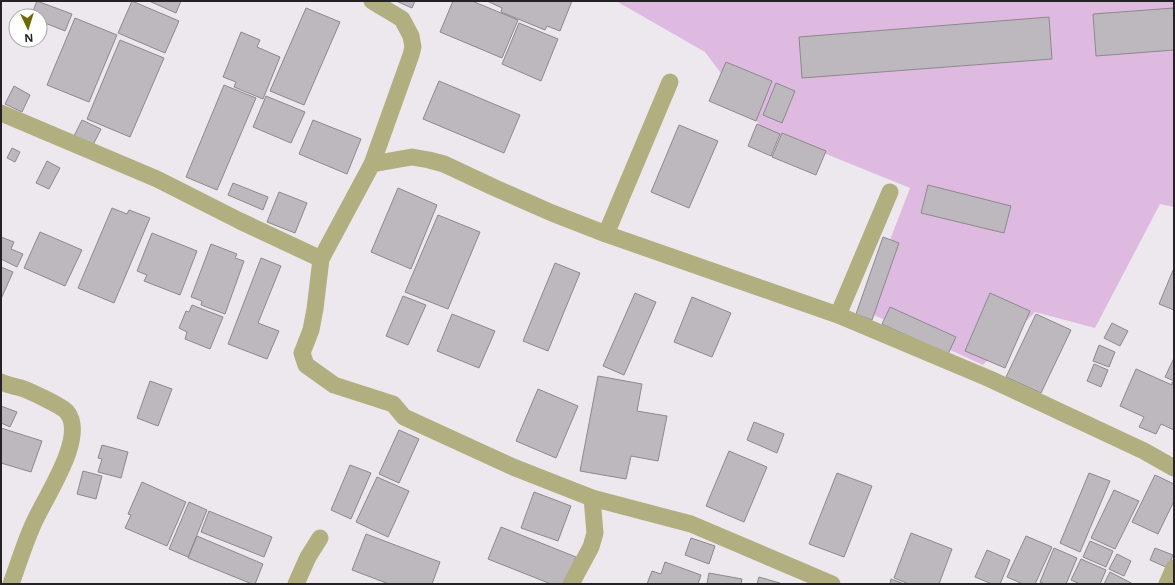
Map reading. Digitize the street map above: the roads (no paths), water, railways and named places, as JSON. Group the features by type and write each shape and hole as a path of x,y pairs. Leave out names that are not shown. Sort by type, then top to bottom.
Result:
{"street":[{"path":"372,1 402,19 411,36 413,47 372,164 321,259 311,330 302,353 306,365 334,385 393,404 404,417 513,467 592,498 691,524 832,584"},
{"path":"606,234 670,82"},
{"path":"1,113 157,178 240,221 321,259"},
{"path":"372,164 412,157 444,164 493,187 606,234 838,315 990,379 1144,451 1174,468"},
{"path":"838,315 890,192"},
{"path":"1,382 22,388 62,407 68,413 72,422 71,443 65,463 32,526 11,584"},
{"path":"571,584 591,547 595,533 592,498"},
{"path":"296,584 308,557 320,538"},
{"path":"1167,584 1174,568"}]}
